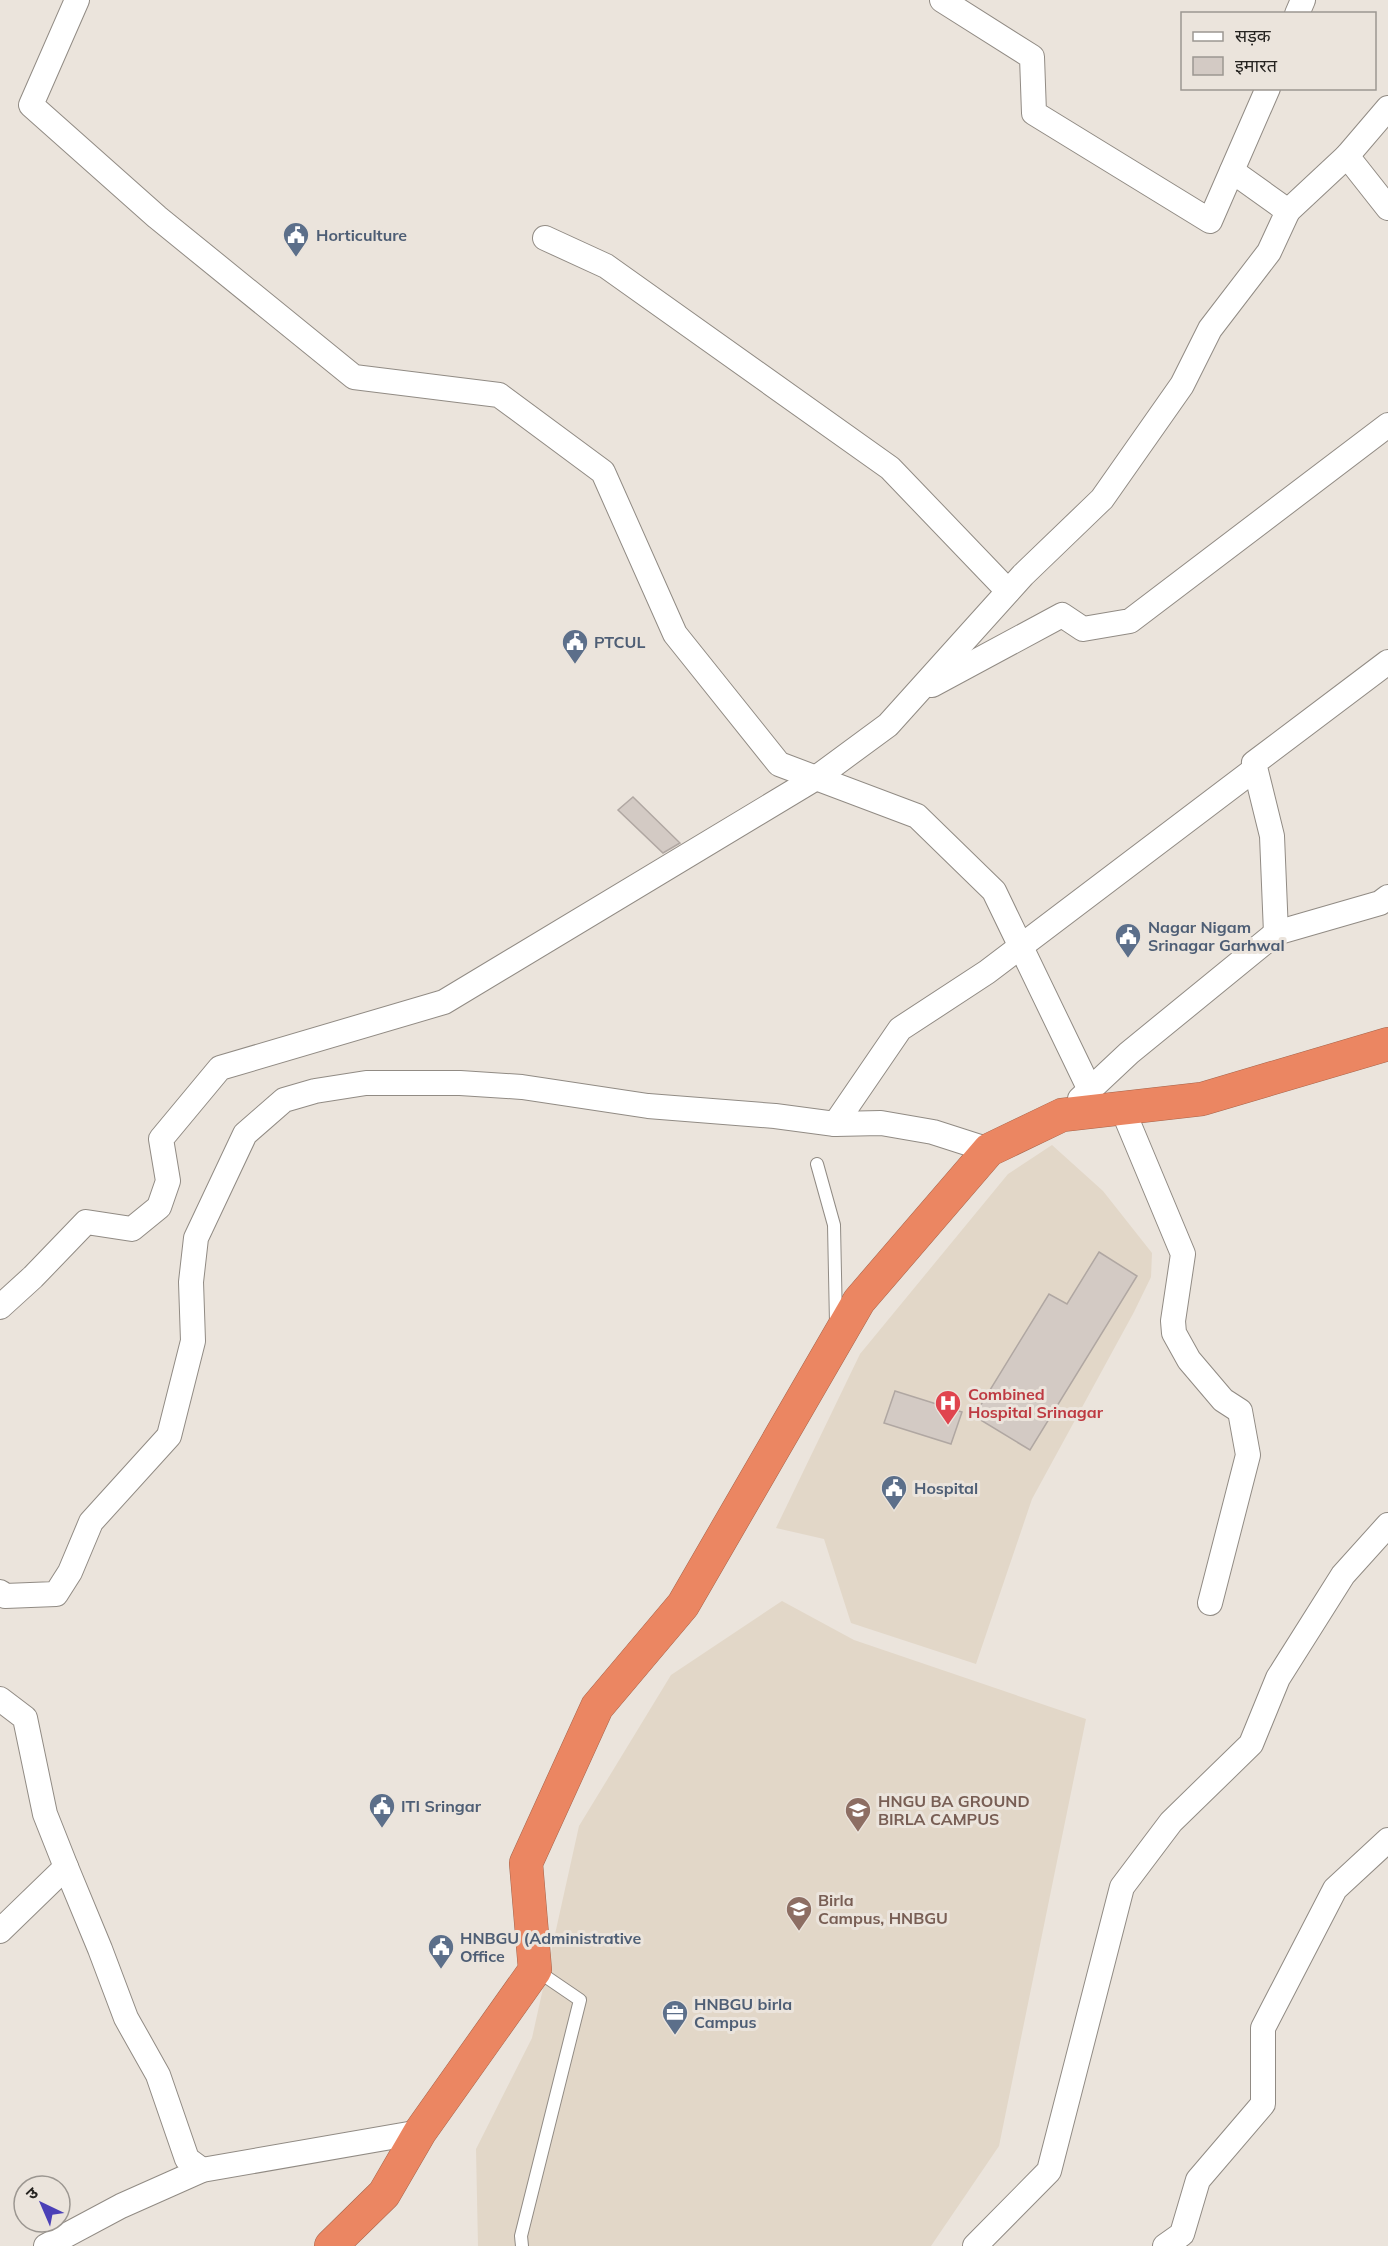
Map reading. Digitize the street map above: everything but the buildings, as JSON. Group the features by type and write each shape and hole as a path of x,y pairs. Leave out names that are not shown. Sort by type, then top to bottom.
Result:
{"highway":[{"path":"331,2246 384,2194 420,2132 535,1970 526,1863 597,1707 683,1605 859,1301 989,1150 1062,1115 1202,1099 1388,1044"}],"street":[{"path":"77,0 31,105 157,217 354,377 499,395 603,472 675,634 779,764 917,816 994,891 1090,1089"},
{"path":"942,0 1032,57 1034,113 1210,221 1267,90"},
{"path":"0,1307 33,1277 86,1222 132,1229 159,1207 168,1181 161,1139 220,1068 444,1002 816,778 888,725 1008,591 1102,499 1182,385 1210,329 1269,252 1288,211 1347,156 1388,108"},
{"path":"1347,156 1388,208"},
{"path":"1232,171 1288,211"},
{"path":"544,238 606,266 890,468 1008,591"},
{"path":"916,694 1062,615 1083,629 1130,621 1388,425"},
{"path":"1276,933 1272,836 1254,763 1388,662"},
{"path":"835,1124 900,1029 987,972 1255,769"},
{"path":"1062,1115 1129,1053 1276,933 1380,903 1388,897"},
{"path":"0,1592 5,1596 56,1594 70,1572 92,1522 169,1436 193,1341 191,1282 196,1238 245,1134 284,1100 349,1085 460,1083 522,1087 648,1106 775,1116 835,1124 881,1123 933,1132 989,1150"},
{"path":"1122,1108 1183,1254 1173,1321 1174,1333 1188,1360 1223,1400 1240,1411 1248,1455 1210,1603"},
{"path":"975,2246 1049,2171 1122,1887 1172,1822 1251,1743 1278,1678 1342,1575 1388,1525"},
{"path":"0,1699 25,1718 45,1814 126,2018 158,2075 187,2160 202,2170"},
{"path":"1165,2246 1182,2234 1198,2180 1263,2104 1263,2028 1335,1889 1388,1840"},
{"path":"0,1931 66,1867"},
{"path":"46,2246 121,2206 202,2170 420,2132"}],"lane":[{"path":"817,1164 834,1225 836,1341"},
{"path":"522,2246 521,2236 580,2000 535,1970"}],"shaded area":[{"name":"Combined Hospital Srinagar","path":"1052,1145 1103,1191 1152,1253 1151,1277 1032,1499 976,1664 851,1623 824,1539 776,1528 860,1354 1008,1174"},
{"name":"Birla Campus, HNBGU","path":"782,1601 854,1640 1086,1719 999,2146 931,2246 478,2246 476,2149 532,2038 579,1826 671,1675"}],"place":[{"name":"Horticulture","path":"296,258"},
{"name":"PTCUL","path":"575,665"},
{"name":"Nagar Nigam Srinagar Garhwal","path":"1128,959"},
{"name":"Combined Hospital Srinagar","path":"948,1426"},
{"name":"Hospital","path":"894,1511"},
{"name":"ITI Sringar","path":"382,1829"},
{"name":"HNGU BA GROUND BIRLA CAMPUS","path":"858,1833"},
{"name":"Birla Campus, HNBGU","path":"799,1932"},
{"name":"HNBGU (Administrative Office","path":"441,1970"},
{"name":"HNBGU birla Campus","path":"675,2036"}]}
